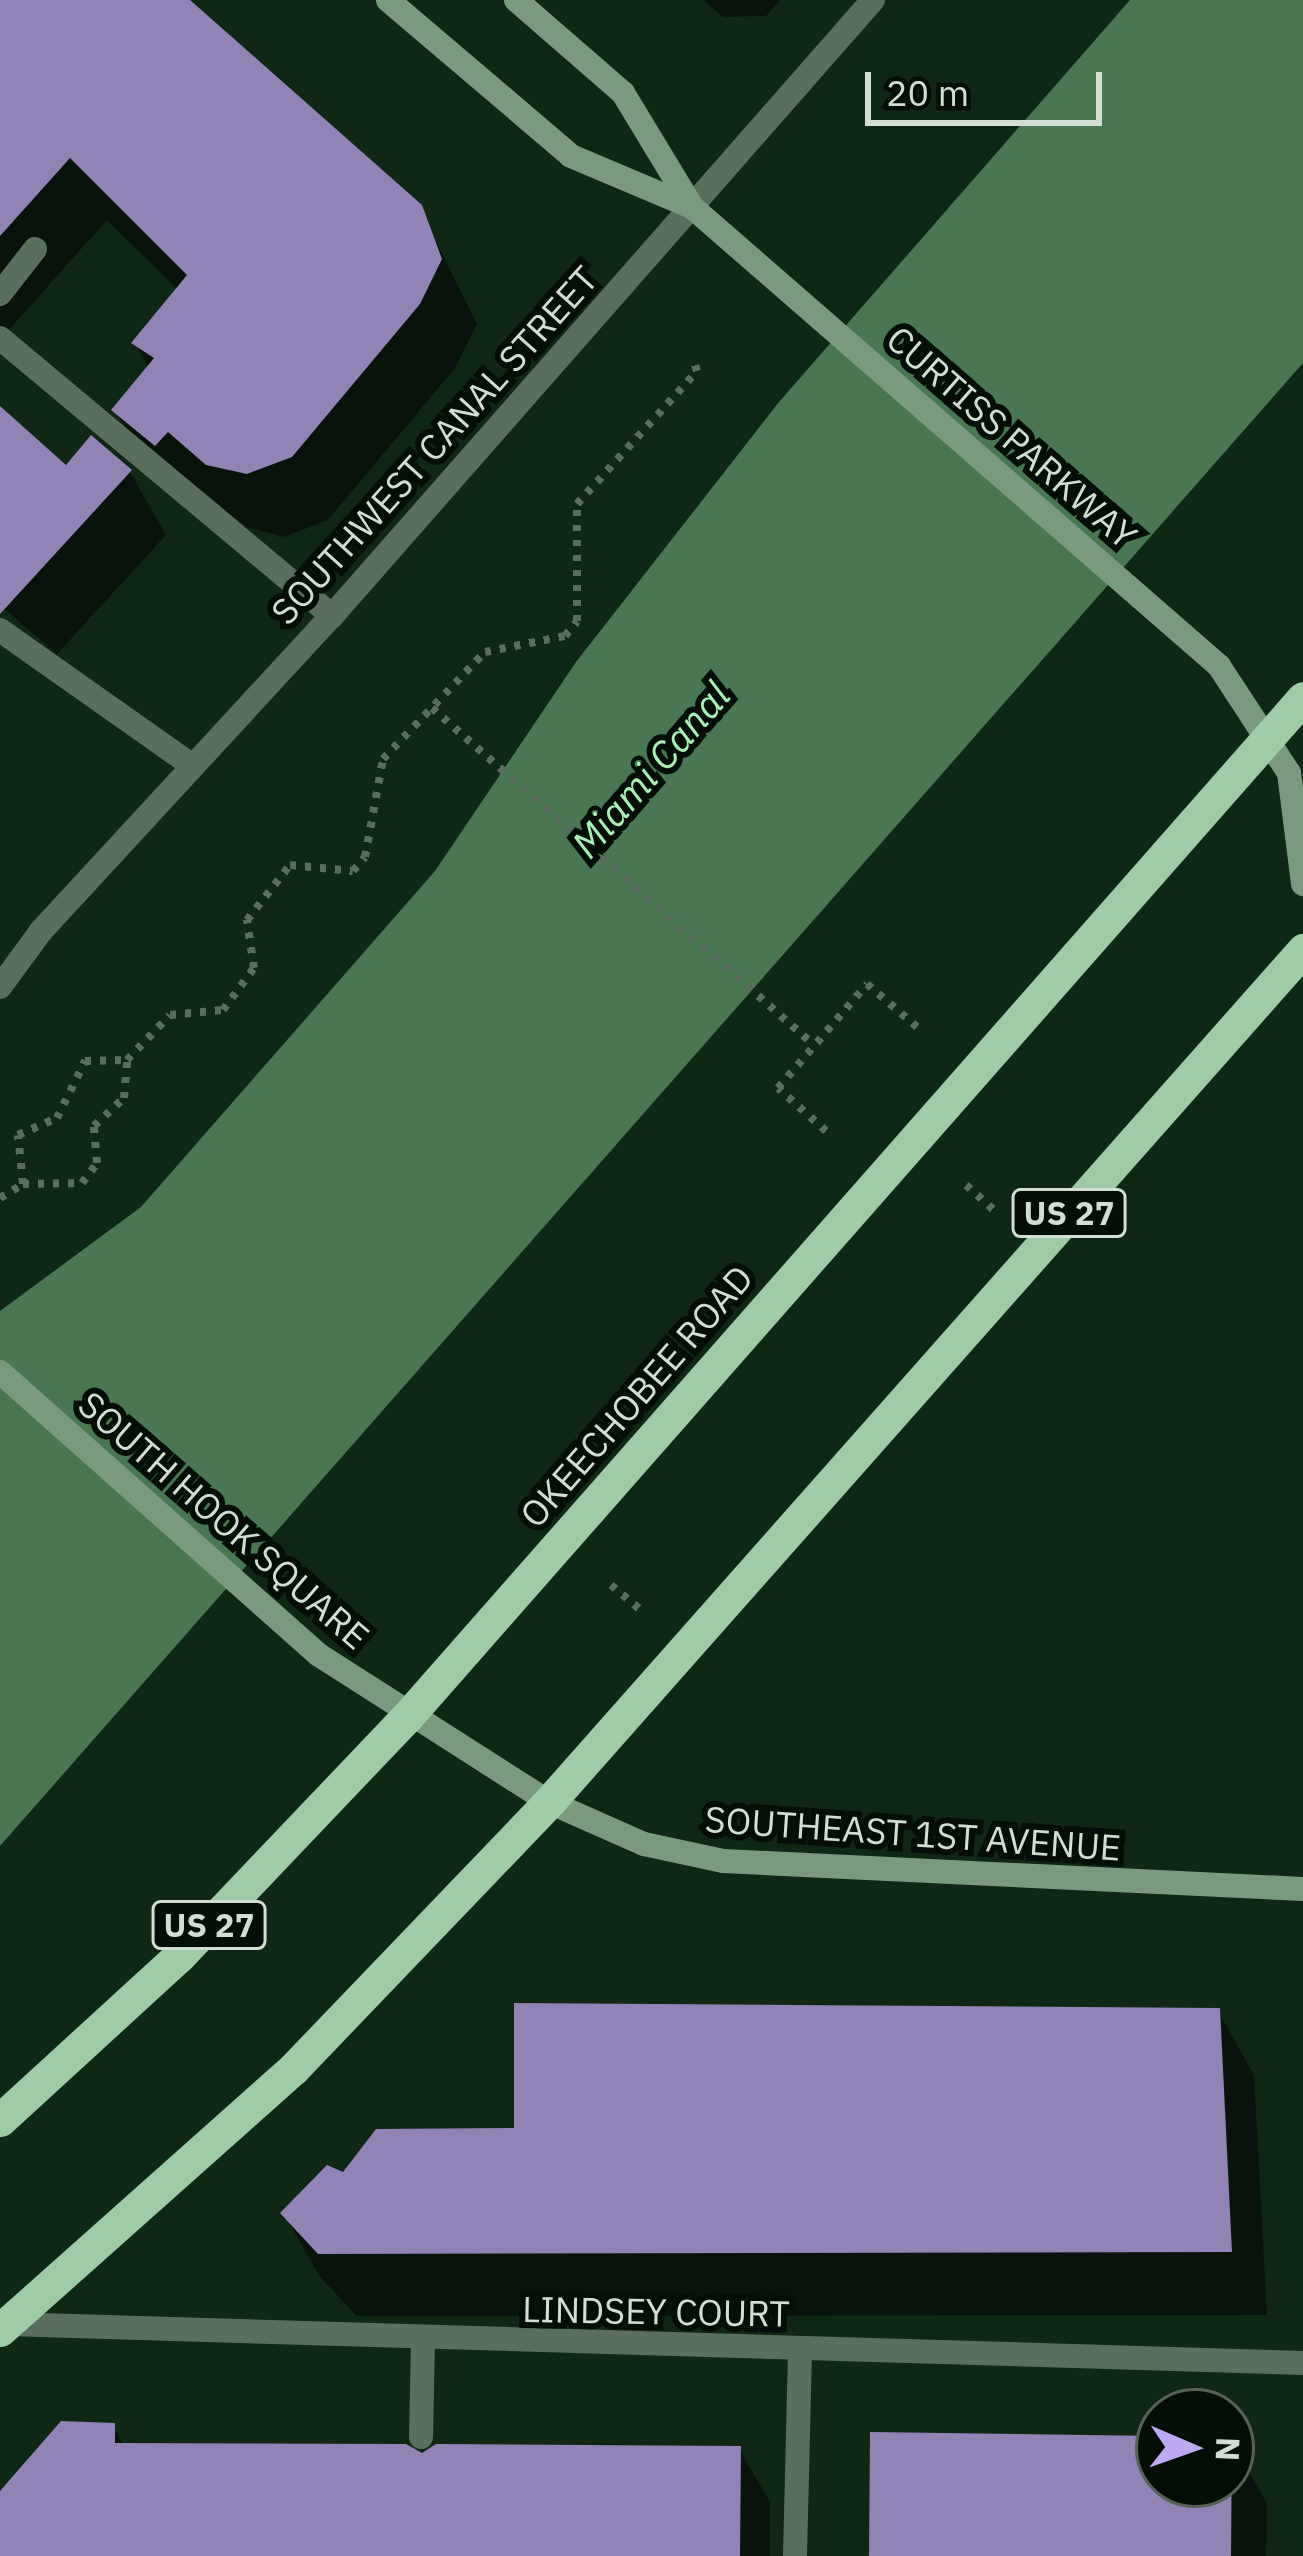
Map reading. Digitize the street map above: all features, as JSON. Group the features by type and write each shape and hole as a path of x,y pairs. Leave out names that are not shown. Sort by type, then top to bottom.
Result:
{"highway":[{"name":"OKEECHOBEE ROAD","path":"0,2120 179,1956 406,1718 1303,698"},
{"name":"US 27","path":"3,2327 293,2069 549,1802 1303,950"}],"main road":[{"name":"CURTISS PARKWAY","path":"388,0 571,156 692,207 1220,665 1270,735 1289,773 1303,884"},
{"name":"CURTISS PARKWAY","path":"516,0 623,93 692,207"},
{"name":"SOUTH HOOK SQUARE","path":"0,1372 247,1595 406,1718"},
{"name":"SOUTHEAST 1ST AVENUE","path":"406,1718 549,1802 644,1844 723,1861 1303,1889"}],"street":[{"name":"SOUTHWEST CANAL STREET","path":"0,987 41,931 332,616 873,0"},
{"path":"0,294 35,249"},
{"path":"0,338 332,616"},
{"path":"0,630 193,766"},
{"name":"SOUTHWEST CANAL STREET","path":"0,952 41,931"},
{"name":"LINDSEY COURT","path":"3,2327 1303,2363"},
{"path":"421,2437 423,2342"},
{"path":"795,2556 800,2350"}],"path":[{"path":"0,1198 23,1184 82,1183 97,1163 94,1126 124,1098 127,1060 170,1016 223,1010 254,968 247,920 290,865 353,871 365,857 383,759 484,652 565,636 577,621 577,504 697,371 693,359"},
{"path":"432,708 814,1045"},
{"path":"826,1131 778,1088 814,1045 868,984 917,1028"},
{"path":"23,1184 18,1136 57,1118 85,1061 127,1060"},
{"path":"966,1185 997,1212"},
{"path":"611,1585 640,1610"}],"water":[{"name":"Miami Canal","path":"1130,0 1303,0 1303,363 0,1846 0,1311 141,1207 435,871 576,662 779,402"}],"building":[{"path":"0,0 190,0 422,205 442,259 420,304 292,457 247,474 206,465 168,432 155,446 111,410 154,358 131,343 187,275 70,158 0,236"},
{"path":"0,406 66,465 91,435 132,470 0,614"},
{"path":"514,2003 1220,2008 1232,2252 318,2254 280,2213 327,2165 343,2172 376,2129 514,2128"},
{"path":"61,2421 115,2423 115,2443 406,2444 422,2453 436,2444 741,2446 740,2556 0,2556 0,2491"},
{"path":"870,2432 1135,2436 1135,2508 1231,2508 1231,2556 869,2556"}]}
